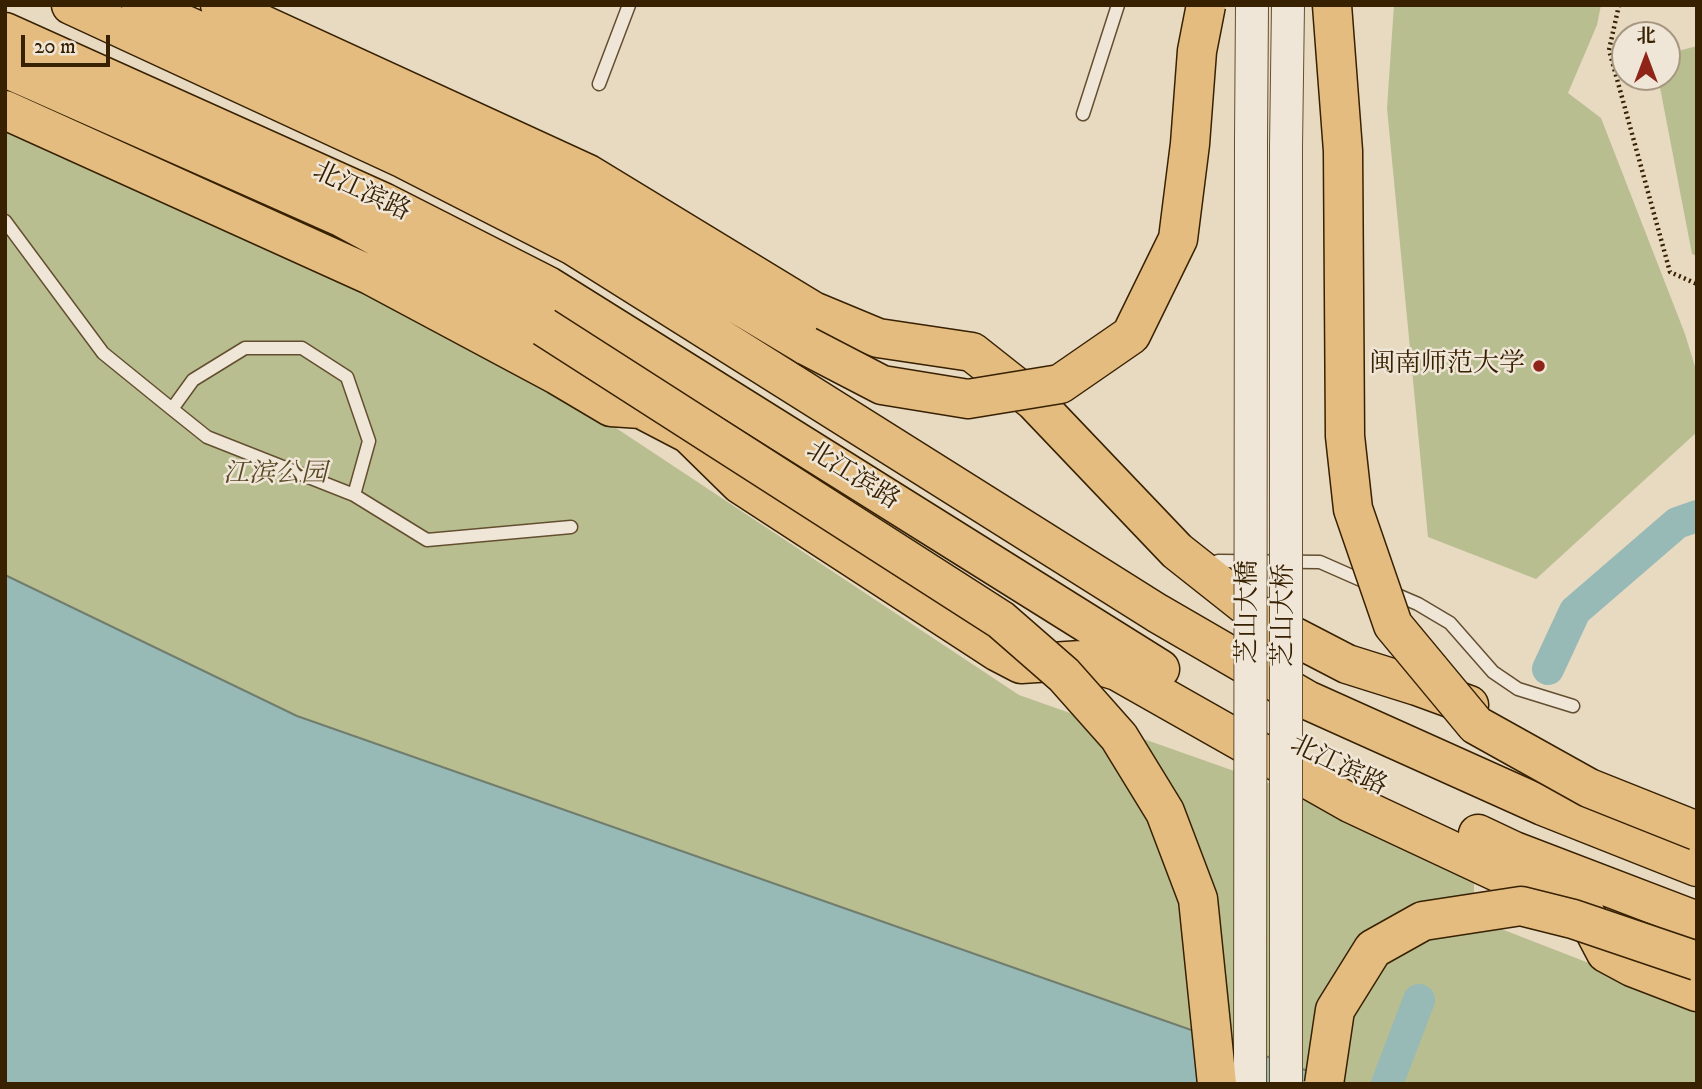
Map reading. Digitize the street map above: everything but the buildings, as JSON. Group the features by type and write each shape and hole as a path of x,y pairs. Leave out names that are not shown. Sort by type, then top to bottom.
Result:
{"main road":[{"path":"71,5 404,159 572,245 1157,613 1307,700 1543,806 1697,867"},
{"path":"141,5 472,153 600,222 807,346 882,385 968,399 1060,384 1132,335 1178,239 1190,144 1197,51 1206,5"},
{"path":"220,5 588,174 813,311 878,338 972,352 1034,401 1177,551 1268,623 1347,664 1494,714 1580,766 1697,811"},
{"path":"1332,5 1343,150 1345,436 1353,509 1393,625 1476,725 1589,788 1697,831"},
{"name":"北江滨路","path":"5,32 383,202 548,286 1133,653 1298,749 1514,851 1697,921"},
{"path":"5,68 344,218 544,327 1000,620 1064,675 1119,737 1165,812 1198,899 1217,1084"},
{"path":"5,110 370,275 611,407 641,409 689,434 740,484 998,652 1021,664 1082,660 1117,671 1350,803 1585,913 1606,953 1632,967 1697,992"},
{"path":"1324,1084 1335,1010 1373,949 1423,921 1521,906 1573,919 1697,961"}],"street":[{"name":"芝山大橋","path":"1250,1084 1252,5"},
{"name":"芝山大桥","path":"1286,1084 1288,5"}],"lane":[{"path":"599,84 629,5"},
{"path":"1083,114 1118,5"},
{"path":"5,221 103,353 207,437 354,495 427,540 571,527"},
{"path":"172,409 193,380 245,348 302,348 347,377 369,441 354,495"},
{"path":"1197,568 1218,561 1320,562 1418,604 1450,623 1493,672 1518,689 1573,706"}],"path":[{"path":"1619,5 1609,50 1670,272 1697,284"}],"green space":[{"path":"1394,5 1601,5 1597,25 1568,93 1601,118 1685,334 1697,373 1697,432 1536,579 1428,537 1387,108"},
{"path":"1697,46 1697,256 1692,254 1661,91 1681,91 1681,50"},
{"name":"江滨公园","path":"5,122 377,296 607,422 1019,695 1475,856 1473,918 1697,1005 1697,1084 1345,1084 297,716 5,575"}],"water":[{"path":"5,575 297,716 1345,1084 5,1084"}],"waterway":[{"path":"1548,669 1575,611 1677,523 1697,516"},
{"path":"1387,1084 1419,1000"}],"place":[{"name":"闽南师范大学","path":"1539,366"}]}
